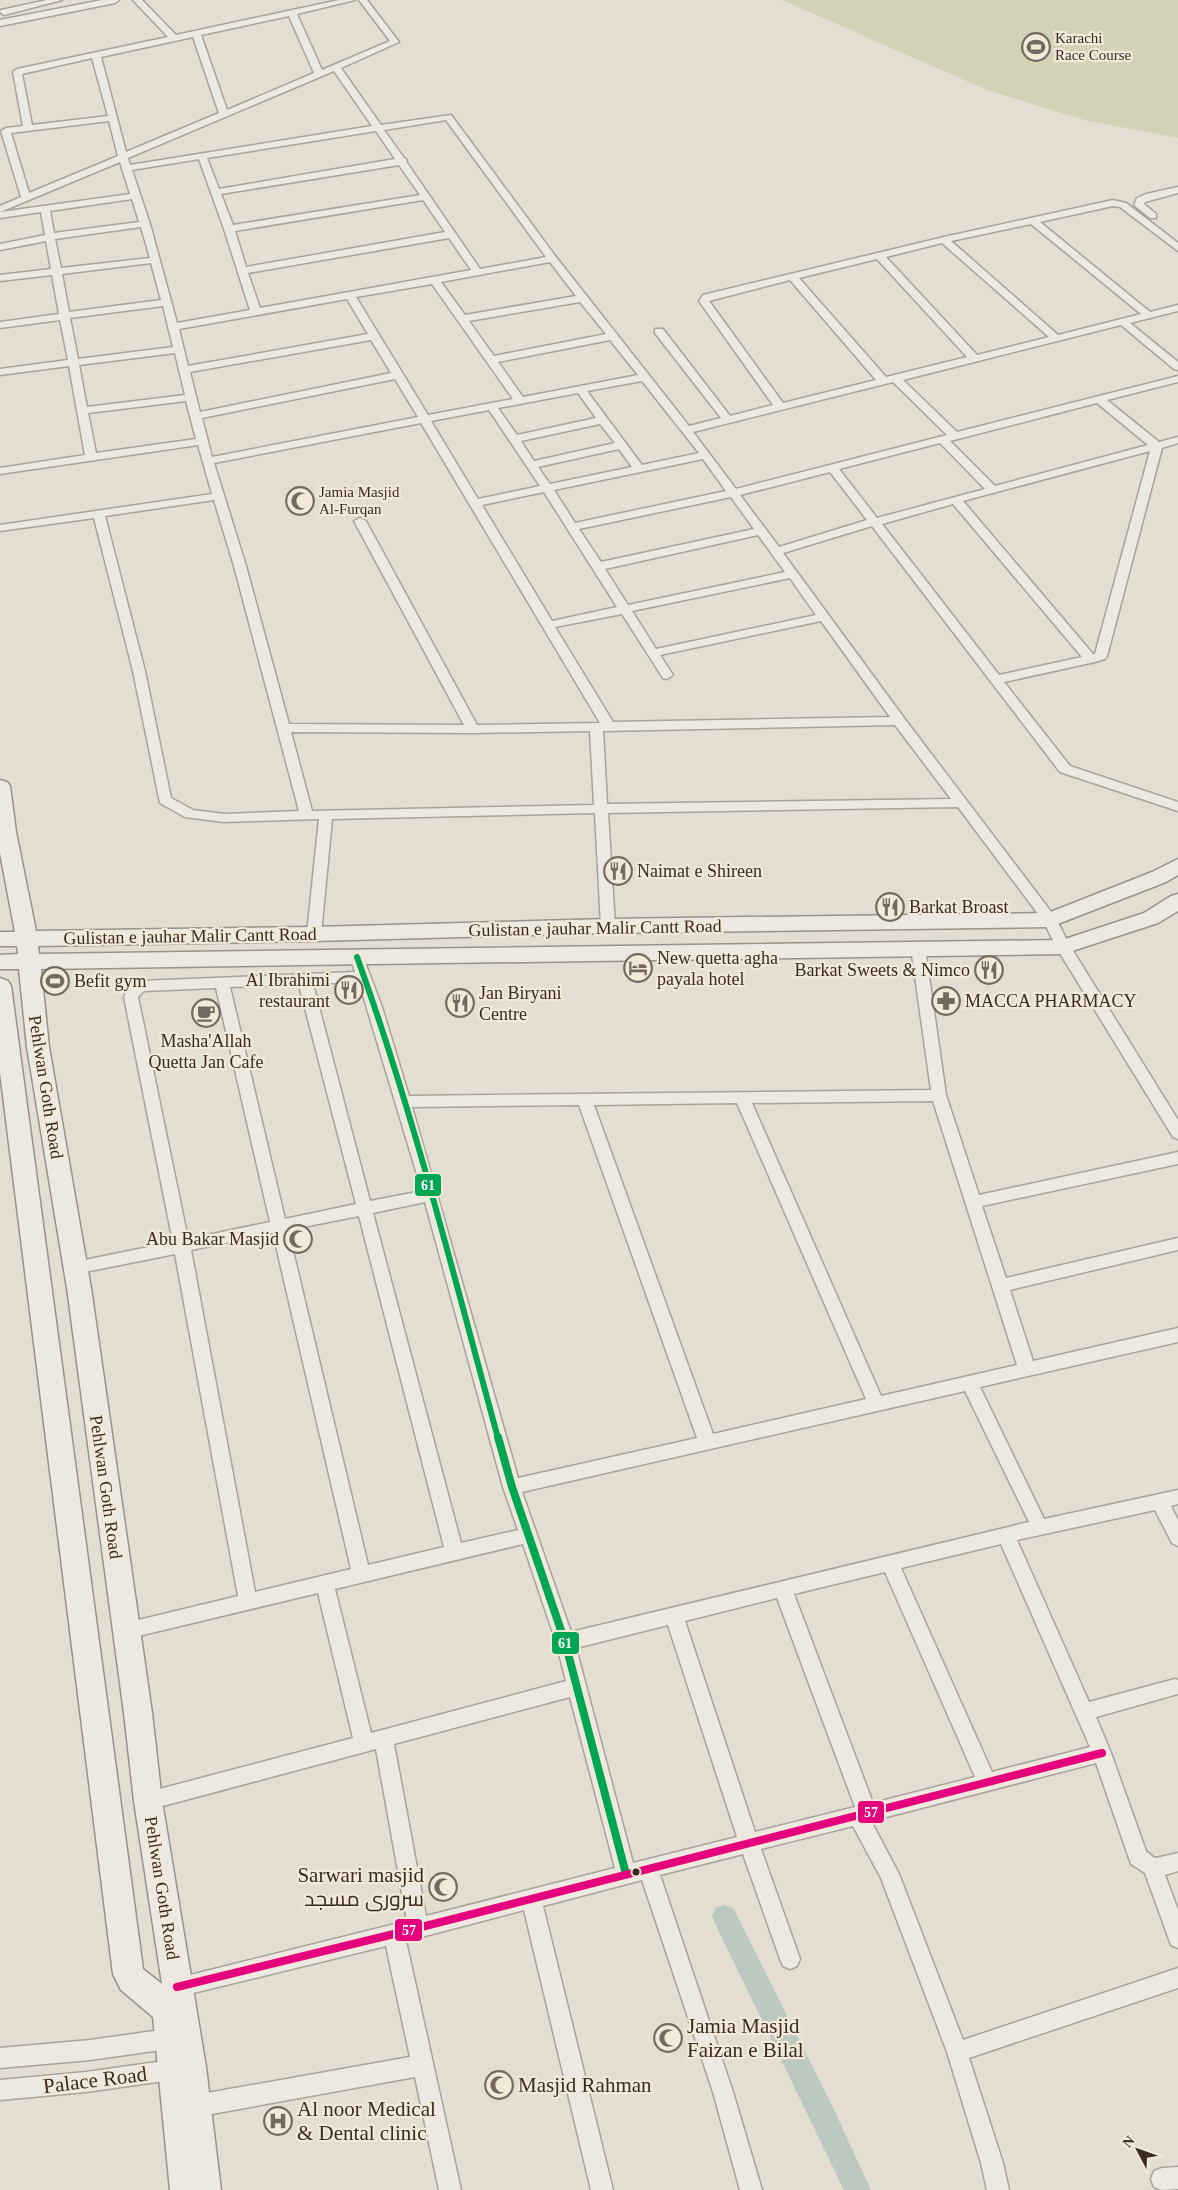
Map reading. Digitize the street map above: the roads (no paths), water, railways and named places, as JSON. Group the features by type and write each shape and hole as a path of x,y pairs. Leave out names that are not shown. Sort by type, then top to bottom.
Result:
{"main road":[{"name":"Pehlwan Goth Road","path":"0,786 6,832 28,949 38,1047 75,1268 138,1713 148,1801 178,1987 178,2037 187,2108 205,2190"},
{"name":"Gulistan e jauhar Malir Cantt Road","path":"0,962 28,949 314,934 608,926 1050,920 1159,877 1178,866"},
{"name":"Gulistan e jauhar Malir Cantt Road","path":"0,939 61,962 1063,947 1151,918 1178,901"},
{"name":"Pehlwan Goth Road","path":"0,986 128,1974 137,1985 163,2003 178,2037"},
{"name":"Pehlwan Goth Road","path":"186,2190 187,2108"}],"street":[{"path":"0,13 58,0"},
{"path":"0,23 115,0"},
{"path":"137,0 174,38"},
{"path":"28,128 17,72 351,0"},
{"path":"0,210 26,198 125,162 224,114 395,42 363,0"},
{"path":"44,3 53,13"},
{"path":"292,13 320,74"},
{"path":"196,34 224,114"},
{"path":"96,55 125,162 145,224 174,327 202,440 307,815"},
{"path":"336,66 478,273"},
{"path":"125,162 202,156 448,117 552,259 614,336 644,378 687,430 763,531 899,720 1050,920 1063,947 1178,1134"},
{"path":"26,198 6,131 113,118"},
{"path":"202,156 229,229 256,313"},
{"path":"215,192 402,161"},
{"path":"1178,190 1149,196 1140,200 1139,205 1178,236"},
{"path":"0,216 136,196"},
{"path":"229,229 427,197"},
{"path":"780,406 704,301 707,298 944,240 1113,202 1118,203 1178,248"},
{"path":"45,210 91,457"},
{"path":"1032,220 1148,316"},
{"path":"0,247 50,237 145,224"},
{"path":"242,271 452,234"},
{"path":"944,240 1056,338"},
{"path":"880,256 975,358"},
{"path":"174,327 351,297 552,259"},
{"path":"0,278 155,260"},
{"path":"792,277 883,381"},
{"path":"435,281 520,401"},
{"path":"351,297 549,626 602,725 601,808 608,926"},
{"path":"462,319 583,298"},
{"path":"0,325 166,302"},
{"path":"687,430 1178,308"},
{"path":"1123,322 1178,367"},
{"path":"658,331 728,420"},
{"path":"185,370 374,336"},
{"path":"491,360 614,336"},
{"path":"0,372 179,349"},
{"path":"196,416 397,374"},
{"path":"208,461 644,378"},
{"path":"895,378 955,436"},
{"path":"571,527 733,493 1178,378"},
{"path":"581,390 639,469"},
{"path":"82,412 191,397"},
{"path":"1099,399 1157,446"},
{"path":"492,406 667,675"},
{"path":"514,439 603,420"},
{"path":"942,439 992,490"},
{"path":"0,471 202,440"},
{"path":"777,551 874,522 1178,440"},
{"path":"532,465 622,445"},
{"path":"996,680 1101,656 1157,446"},
{"path":"474,503 706,455"},
{"path":"832,468 1065,769 1178,807"},
{"path":"0,528 219,496"},
{"path":"956,500 1091,659"},
{"path":"99,514 139,671 165,800 190,814 224,818 601,808 962,803"},
{"path":"360,521 474,728"},
{"path":"596,567 763,531"},
{"path":"549,626 794,574"},
{"path":"653,653 824,617"},
{"path":"284,728 474,728 899,720"},
{"path":"314,934 326,814"},
{"path":"918,948 939,1095 1027,1369"},
{"path":"357,957 404,1102 512,1486 565,1642 626,1874"},
{"path":"248,1602 182,1246 131,997 133,992 141,986 365,977"},
{"path":"305,980 366,1208 454,1552"},
{"path":"222,983 361,1574"},
{"path":"404,1102 939,1095"},
{"path":"742,1098 876,1404"},
{"path":"585,1100 707,1441"},
{"path":"974,1202 1178,1158"},
{"path":"75,1268 431,1195"},
{"path":"1000,1286 1178,1244"},
{"path":"512,1486 1178,1335"},
{"path":"969,1382 1040,1528"},
{"path":"565,1642 1006,1535 1178,1498"},
{"path":"1160,1502 1178,1538"},
{"path":"126,1630 528,1535"},
{"path":"1006,1535 1102,1753 1138,1857 1144,1864 1152,1868 1178,1862"},
{"path":"890,1563 987,1782"},
{"path":"325,1583 364,1744"},
{"path":"783,1589 862,1814 889,1874 957,2052 992,2163 998,2190"},
{"path":"674,1615 790,1959"},
{"path":"148,1801 576,1687"},
{"path":"1084,1712 1175,1687"},
{"path":"384,1738 418,1928"},
{"path":"178,1987 418,1928 1102,1753"},
{"path":"1152,1868 1178,1938"},
{"path":"648,1869 723,2092 750,2190"},
{"path":"531,1899 602,2190"},
{"path":"394,1934 450,2190"},
{"path":"957,2052 1178,1978"},
{"name":"Palace Road","path":"0,2058 90,2050 178,2037"},
{"path":"187,2108 422,2065"},
{"name":"Palace Road","path":"0,2090 86,2082 182,2068"}],"waterway":[{"path":"724,1917 826,2121 858,2190"}],"place":[{"name":"Karachi Race Course","path":"1036,47"},
{"name":"Jamia Masjid Al-Furqan","path":"300,501"},
{"name":"Naimat e Shireen","path":"618,871"},
{"name":"Barkat Broast","path":"890,907"},
{"name":"New quetta agha payala hotel","path":"638,968"},
{"name":"Barkat Sweets & Nimco","path":"989,970"},
{"name":"Befit gym","path":"55,981"},
{"name":"Al Ibrahimi restaurant","path":"349,990"},
{"name":"MACCA PHARMACY","path":"946,1001"},
{"name":"Jan Biryani Centre","path":"460,1003"},
{"name":"Masha'Allah Quetta Jan Cafe","path":"206,1013"},
{"name":"Abu Bakar Masjid","path":"298,1239"},
{"name":"Sarwari masjid سروری مسجد","path":"443,1887"},
{"name":"Jamia Masjid Faizan e Bilal","path":"668,2038"},
{"name":"Masjid Rahman","path":"499,2085"},
{"name":"Al noor Medical & Dental clinic","path":"278,2121"}]}
